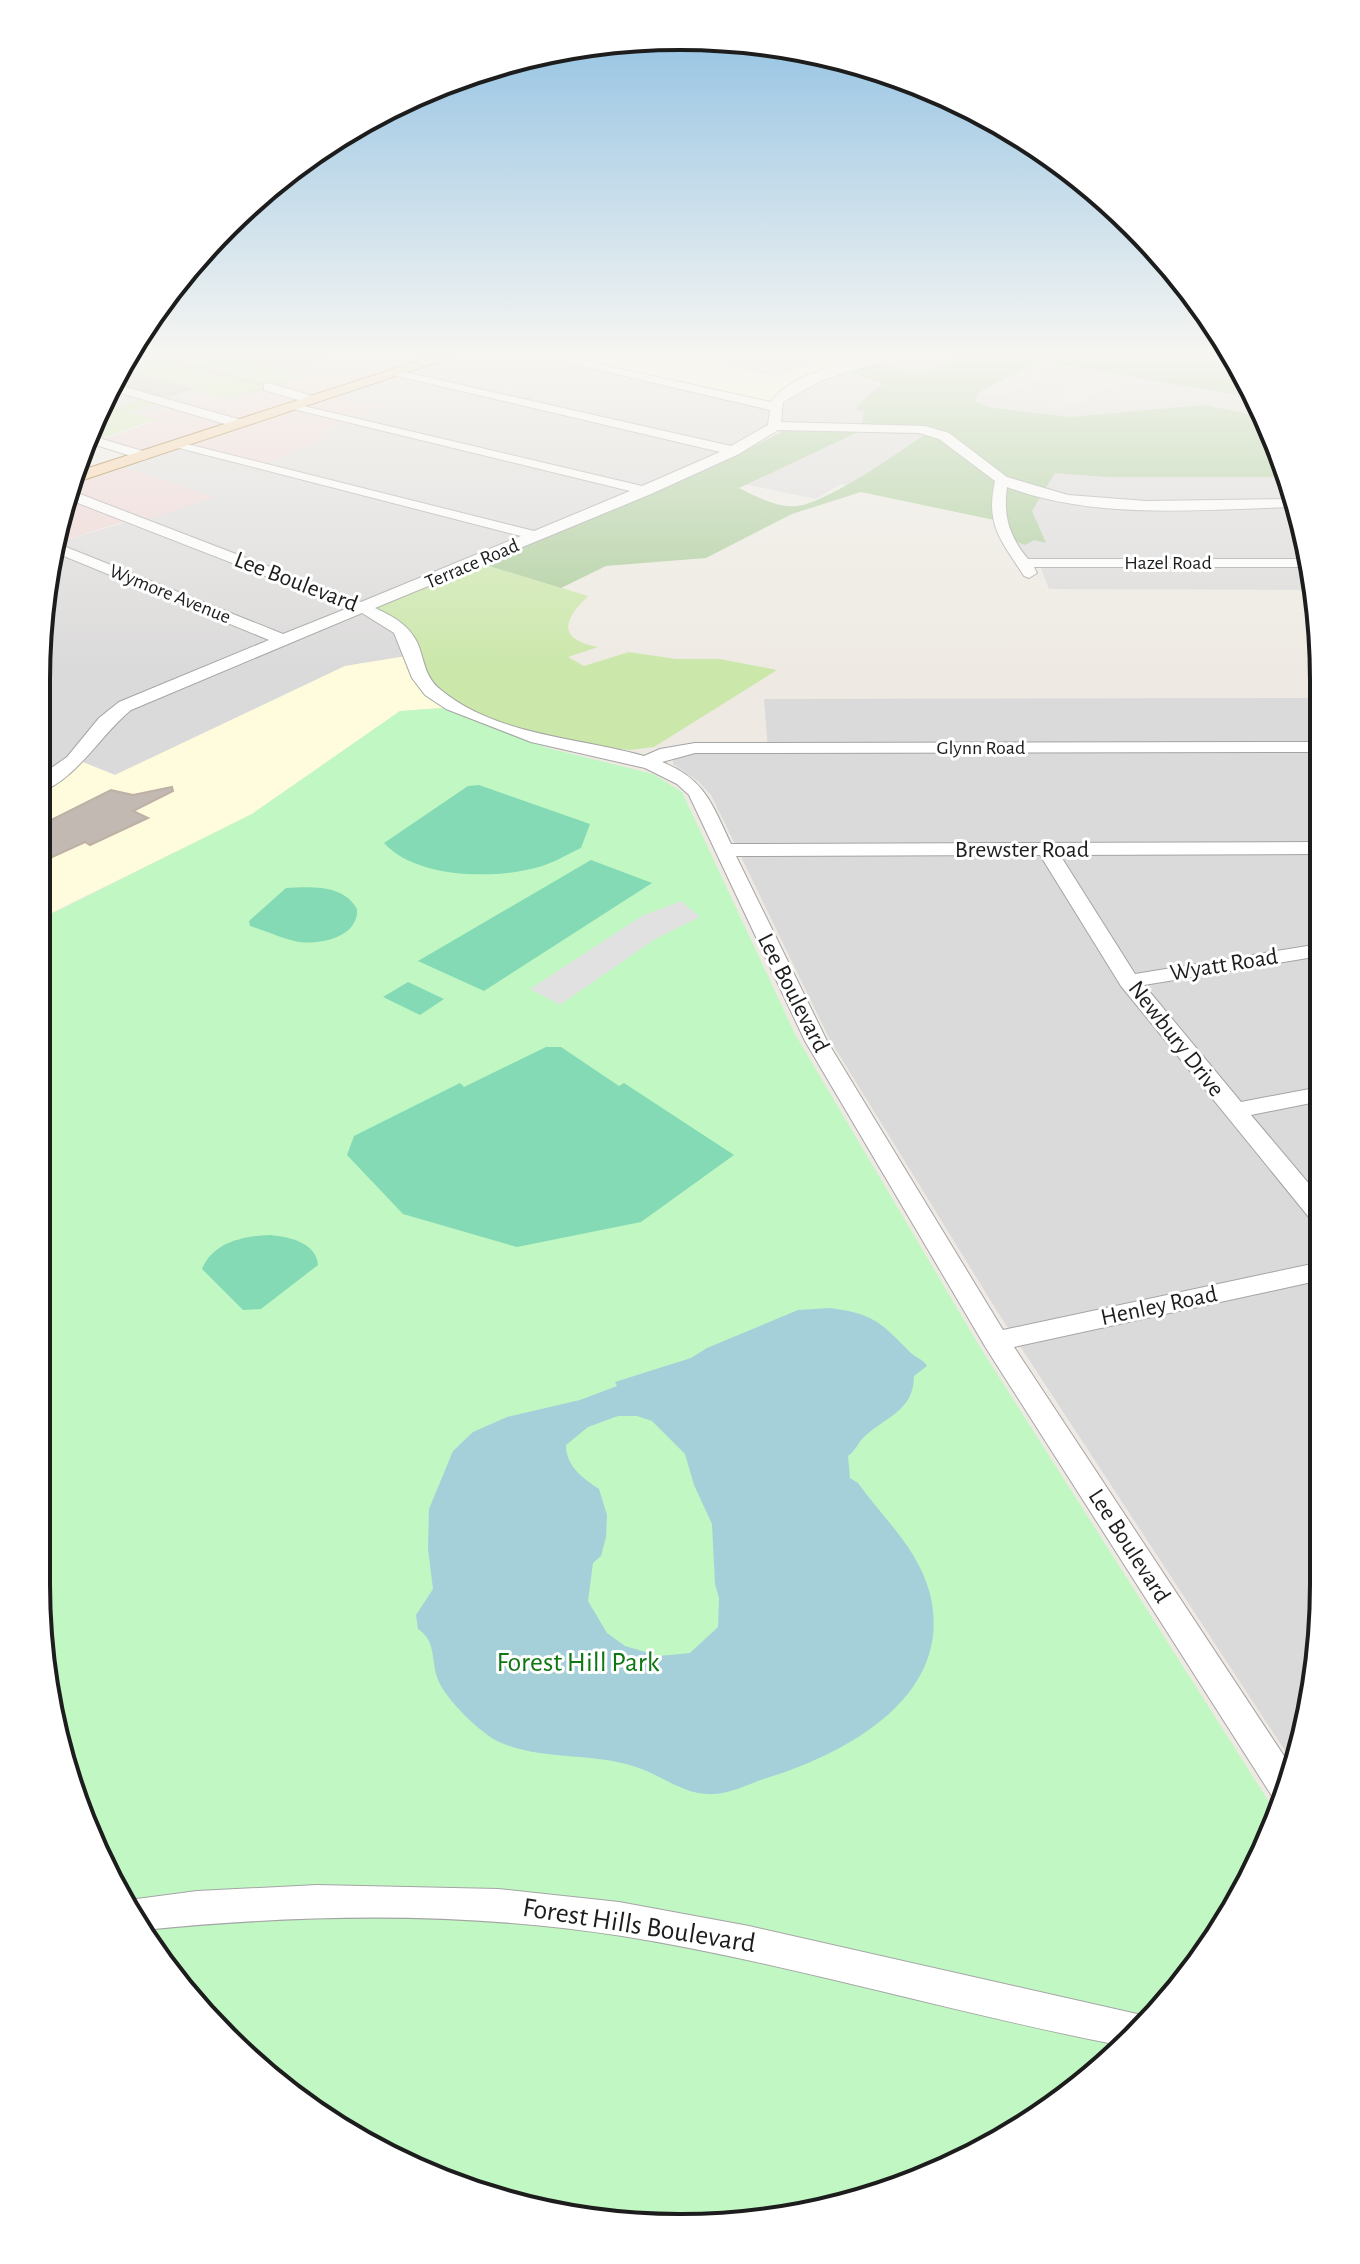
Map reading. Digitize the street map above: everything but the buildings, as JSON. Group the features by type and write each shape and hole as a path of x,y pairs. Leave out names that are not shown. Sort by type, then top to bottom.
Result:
{"main road":[{"path":"84,475 136,459"}],"street":[{"path":"237,459 537,536"},
{"path":"509,459 646,491"},
{"name":"Terrace Road","path":"50,778 73,761 105,722 125,706 365,609 717,459"},
{"path":"974,459 1002,480 1027,492 1093,503 1285,503"},
{"name":"Hazel Road","path":"1002,480 998,495 999,522 1007,542 1027,568 1299,563"},
{"name":"Lee Boulevard","path":"77,497 365,609 402,633 409,642 416,671 426,686 450,705 557,743 646,762 690,783 816,1041 996,1341 1280,1778"},
{"name":"Wymore Avenue","path":"63,550 285,641"},
{"name":"Glynn Road","path":"646,762 666,753 695,748 1310,747"},
{"name":"Brewster Road","path":"724,850 1310,848"},
{"name":"Newbury Drive","path":"1047,850 1129,981 1310,1202"},
{"name":"Wyatt Road","path":"1129,981 1310,952"},
{"path":"1233,1111 1310,1096"},
{"name":"Henley Road","path":"996,1341 1310,1273"},
{"name":"Forest Hills Boulevard","path":"143,1913 256,1902 372,1899 513,1905 717,1936 1012,2005 1126,2028"}],"shaded area":[{"path":"135,459 708,459 366,608 392,623 413,655 345,666 115,775 75,759 50,777 51,639 66,540 212,497 116,465"},
{"path":"238,459 278,459 262,465"},
{"path":"726,459 1270,459 1289,517 1304,590 1049,589 1040,566 1026,556 1013,536 1008,519 841,484 816,499 695,474"},
{"path":"88,464 102,469 116,465 214,497 140,522 132,519 66,540"},
{"path":"413,655 450,705 400,711 252,814 50,914 50,777 75,759 115,775 345,666"},
{"path":"1310,698 1310,1584 1305,1666 1287,1754 997,1311 830,1040 711,795 698,781 673,764 679,755 690,752 768,751 764,699"},
{"path":"681,901 700,917 655,939 560,1005 530,989 642,916"}],"green space":[{"path":"727,459 801,459 739,488 767,501 790,506 810,503 889,459 1270,459 1277,477 1106,477 1055,473 1032,511 1046,543 1034,540 1025,545 1015,541 999,521 861,492 792,514 706,558 606,566 561,588 476,562"},
{"path":"476,562 588,596 573,613 568,628 576,639 598,647 568,657 584,666 629,652 676,659 720,659 777,670 654,747 630,750 557,743 470,714 437,696 409,642 365,609"},
{"name":"Forest Hill Park","path":"442,708 548,748 653,774 682,792 795,1034 980,1347 1270,1804 1245,1863 1204,1934 1180,1968 1125,2029 1064,2084 995,2130 883,2181 843,2193 762,2209 721,2213 639,2213 598,2209 517,2193 477,2181 401,2149 365,2130 296,2084 206,1999 180,1968 134,1899 83,1787 62,1707 51,1625 50,915 252,814 400,711"},
{"path":"479,785 590,824 581,848 524,871 481,874 436,870 416,864 384,843 468,786"},
{"path":"591,860 652,883 484,991 418,961"},
{"path":"286,888 335,891 344,895 357,909 356,919 345,933 337,937 308,943 250,926 249,921"},
{"path":"408,982 444,999 420,1015 383,997"},
{"path":"546,1047 561,1047 619,1086 624,1083 734,1155 641,1222 517,1247 403,1214 347,1155 354,1136 460,1083 464,1087"},
{"path":"270,1235 293,1239 307,1246 318,1265 261,1309 243,1310 202,1269 214,1252 230,1242"}],"water":[{"path":"830,1308 866,1316 882,1326 927,1366 914,1376 913,1388 904,1405 864,1437 848,1456 850,1478 858,1483 909,1549 930,1594 933,1630 926,1662 911,1690 888,1714 861,1735 830,1753 734,1790 715,1794 684,1789 619,1762 516,1748 482,1731 454,1704 441,1685 430,1644 418,1629 416,1615 433,1589 428,1549 429,1509 453,1451 473,1432 507,1417 580,1400 617,1386 615,1382 691,1358 707,1348 798,1310","holes":["618,1416 637,1416 652,1421 685,1454 694,1485 712,1524 715,1584 719,1598 718,1627 690,1653 659,1656 625,1646 607,1633 588,1601 593,1563 601,1556 606,1537 607,1515 599,1489 572,1466 566,1445 588,1427"]}]}
